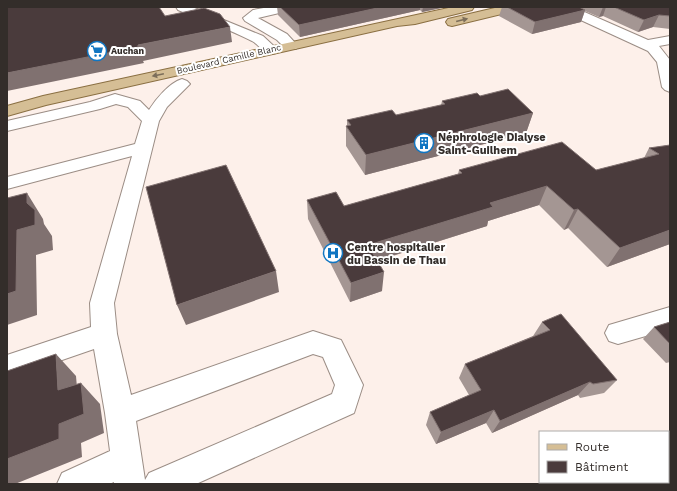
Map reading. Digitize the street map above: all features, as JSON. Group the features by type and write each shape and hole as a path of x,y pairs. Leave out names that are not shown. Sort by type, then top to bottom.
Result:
{"main road":[{"name":"Boulevard Camille Blanc","path":"7,118 93,101 115,99 182,84 397,22 416,20 468,7"},
{"path":"397,35 514,7"},
{"name":"Boulevard Camille Blanc","path":"7,111 43,101 271,50 293,53"}],"street":[{"path":"182,7 258,39 271,50"},
{"path":"210,7 236,18 249,18 282,37 293,53"},
{"path":"249,18 257,13 288,7"},
{"path":"563,7 656,49 661,54 670,87"},
{"path":"646,44 670,40"},
{"path":"73,484 128,472 120,413 104,334 102,302 150,126 150,120 165,100 182,84"},
{"path":"115,99 134,104 150,120"},
{"name":"Boulevard Camille Blanc","path":"7,126 94,106 115,99"},
{"name":"Boulevard Camille Blanc","path":"7,106 43,101"},
{"path":"7,183 143,148"},
{"path":"618,333 670,318"},
{"path":"7,367 104,334"},
{"path":"120,413 313,342 332,348 349,385 344,403 160,484"}],"green space":[{"path":"669,444 670,484 582,484 669,483"}],"building":[{"name":"Auchan","path":"7,7 159,7 165,16 204,8 220,14 230,27 7,73"},
{"path":"280,7 382,7 299,25"},
{"path":"507,7 579,7 585,10 535,22"},
{"path":"614,7 670,7 670,16 659,15 644,20"},
{"path":"508,89 533,113 366,155 346,126 351,125 347,120 392,110 396,115 445,104 442,101 477,93 480,96"},
{"path":"562,142 596,170 659,154 649,148 670,145 670,230 620,248 578,209 574,210 547,186 490,203 493,207 368,245 384,272 351,283 307,200 336,192 344,206 462,173 459,170"},
{"path":"226,165 276,271 177,305 146,187"},
{"path":"27,193 27,203 35,210 35,225 17,230 16,291 7,294 7,198"},
{"path":"561,314 617,380 593,384 590,382 500,421 494,410 441,432 430,412 481,390 465,364 550,330 542,322"},
{"path":"670,322 670,344 654,327"},
{"path":"56,354 58,390 81,383 84,414 59,424 59,439 7,459 7,371"}],"place":[{"name":"Auchan","path":"97,51"},
{"name":"Néphrologie Dialyse Saint-Guilhem","path":"424,143"},
{"name":"Centre hospitalier du Bassin de Thau","path":"333,253"}]}
